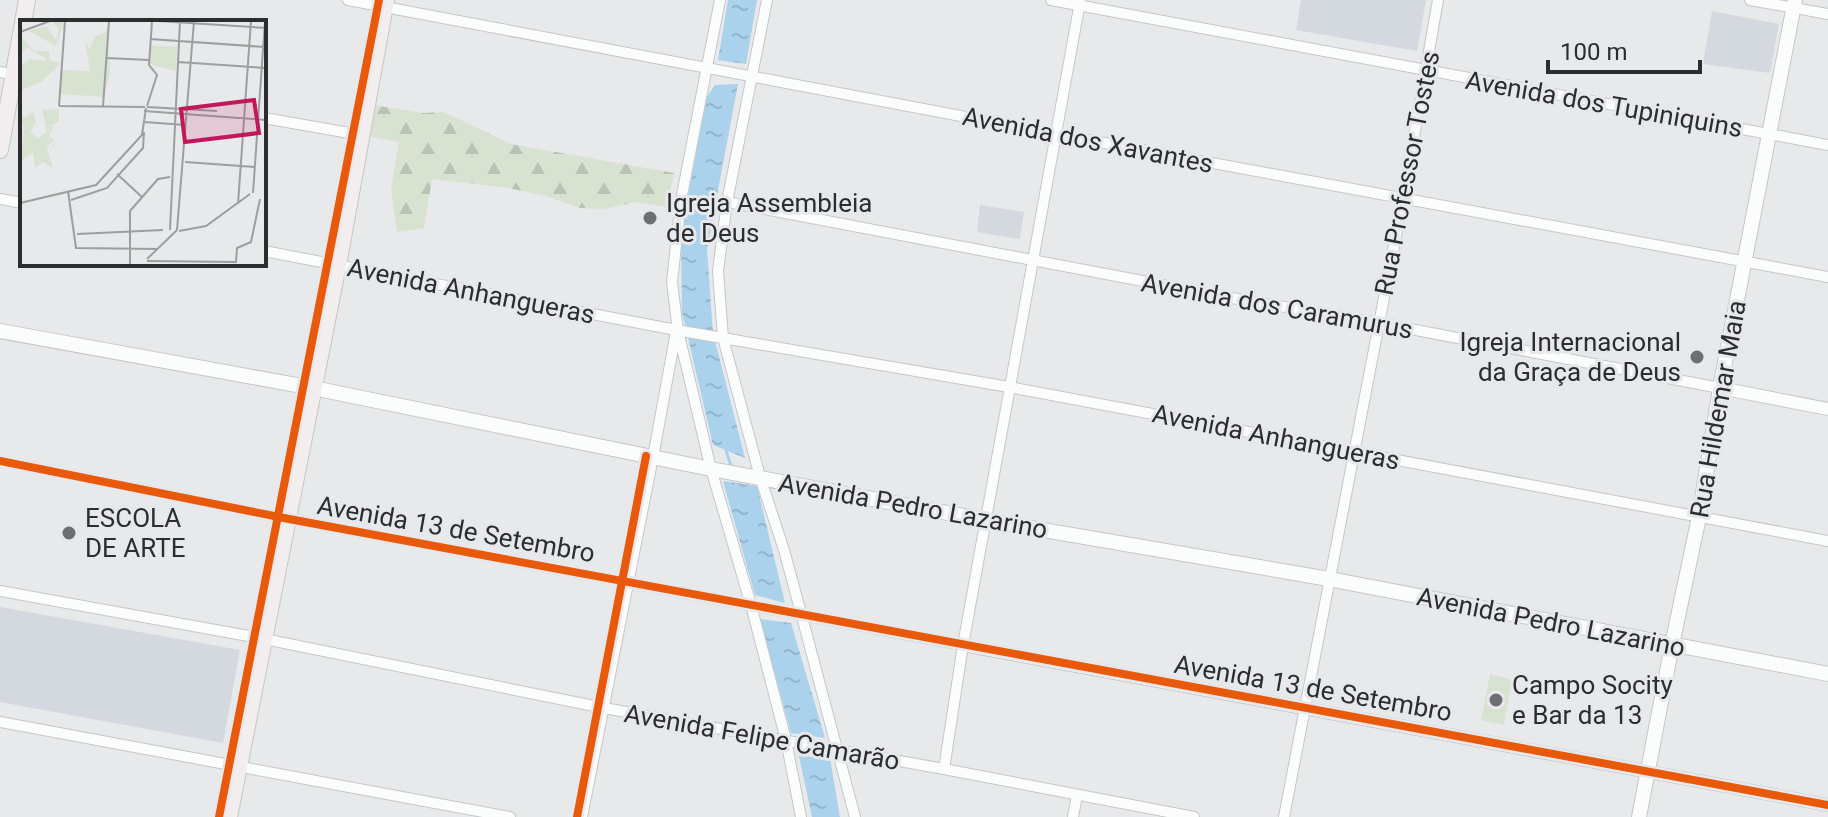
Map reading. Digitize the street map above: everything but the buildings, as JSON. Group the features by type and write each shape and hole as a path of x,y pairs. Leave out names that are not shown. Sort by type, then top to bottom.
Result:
{"main road":[{"path":"23,20 27,0"},
{"path":"229,817 289,519 386,4"},
{"name":"Rua Hildemar Maia","path":"1639,817 1699,517 1720,388 1794,4"},
{"path":"0,150 20,37"},
{"name":"Avenida Pedro Lazarino","path":"0,331 313,388 711,469 1329,579 1828,674"}],"street":[{"name":"Avenida dos Xavantes","path":"348,0 386,4 1056,134 1828,277"},
{"path":"720,0 713,68 681,200 672,282 679,331 711,469 790,741 801,817"},
{"path":"767,0 727,202 718,271 721,338 784,550 796,612 833,750 855,817"},
{"name":"Avenida dos Tupiniquins","path":"1051,0 1080,2 1427,71 1828,145"},
{"name":"Rua Professor Tostes","path":"1284,817 1403,199 1438,0"},
{"path":"1750,0 1794,4 1828,14"},
{"path":"944,769 985,520 1080,2"},
{"path":"266,118 361,135"},
{"path":"0,199 20,203"},
{"name":"Avenida dos Caramurus","path":"727,202 1828,409"},
{"name":"Avenida Anhangueras","path":"266,251 679,331 1009,387 1828,541"},
{"path":"582,817 679,331"},
{"name":"Avenida 13 de Setembro","path":"0,461 289,519 1828,805"},
{"name":"Avenida Felipe Camarão","path":"0,591 265,639 604,708 1194,817"},
{"path":"0,722 510,817"},
{"path":"1073,817 1077,795"}],"shaded area":[{"path":"1301,0 1426,0 1417,51 1296,30"},
{"path":"1712,11 1779,24 1770,73 1703,64"},
{"path":"980,205 1024,212 1020,239 977,232"},
{"path":"0,607 240,650 223,743 0,702"}],"green space":[{"path":"373,105 423,113 444,112 511,144 674,173 667,207 636,202 603,209 580,208 546,196 508,188 432,179 424,228 397,232 391,190 399,142 368,136"},
{"name":"Campo Socity e Bar da 13","path":"1490,674 1512,680 1504,725 1481,720"}],"water":[{"path":"728,0 757,0 746,64 718,60"},
{"path":"738,84 707,249 713,333 745,458 713,445 682,312 681,235 706,98 715,85"},
{"path":"723,481 757,486 785,603 755,595"},
{"path":"760,619 791,623 825,738 791,733"},
{"path":"799,756 830,758 840,817 812,817"}],"waterway":[{"path":"725,447 731,466"}],"cycle path":[{"path":"219,817 379,0"},
{"path":"577,817 646,456"},
{"path":"0,461 289,519 1828,805"}],"place":[{"name":"Igreja Assembleia de Deus","path":"650,218"},
{"name":"Igreja Internacional da Graça de Deus","path":"1697,357"},
{"name":"ESCOLA DE ARTE","path":"69,533"},
{"name":"Campo Socity e Bar da 13","path":"1496,700"}]}
